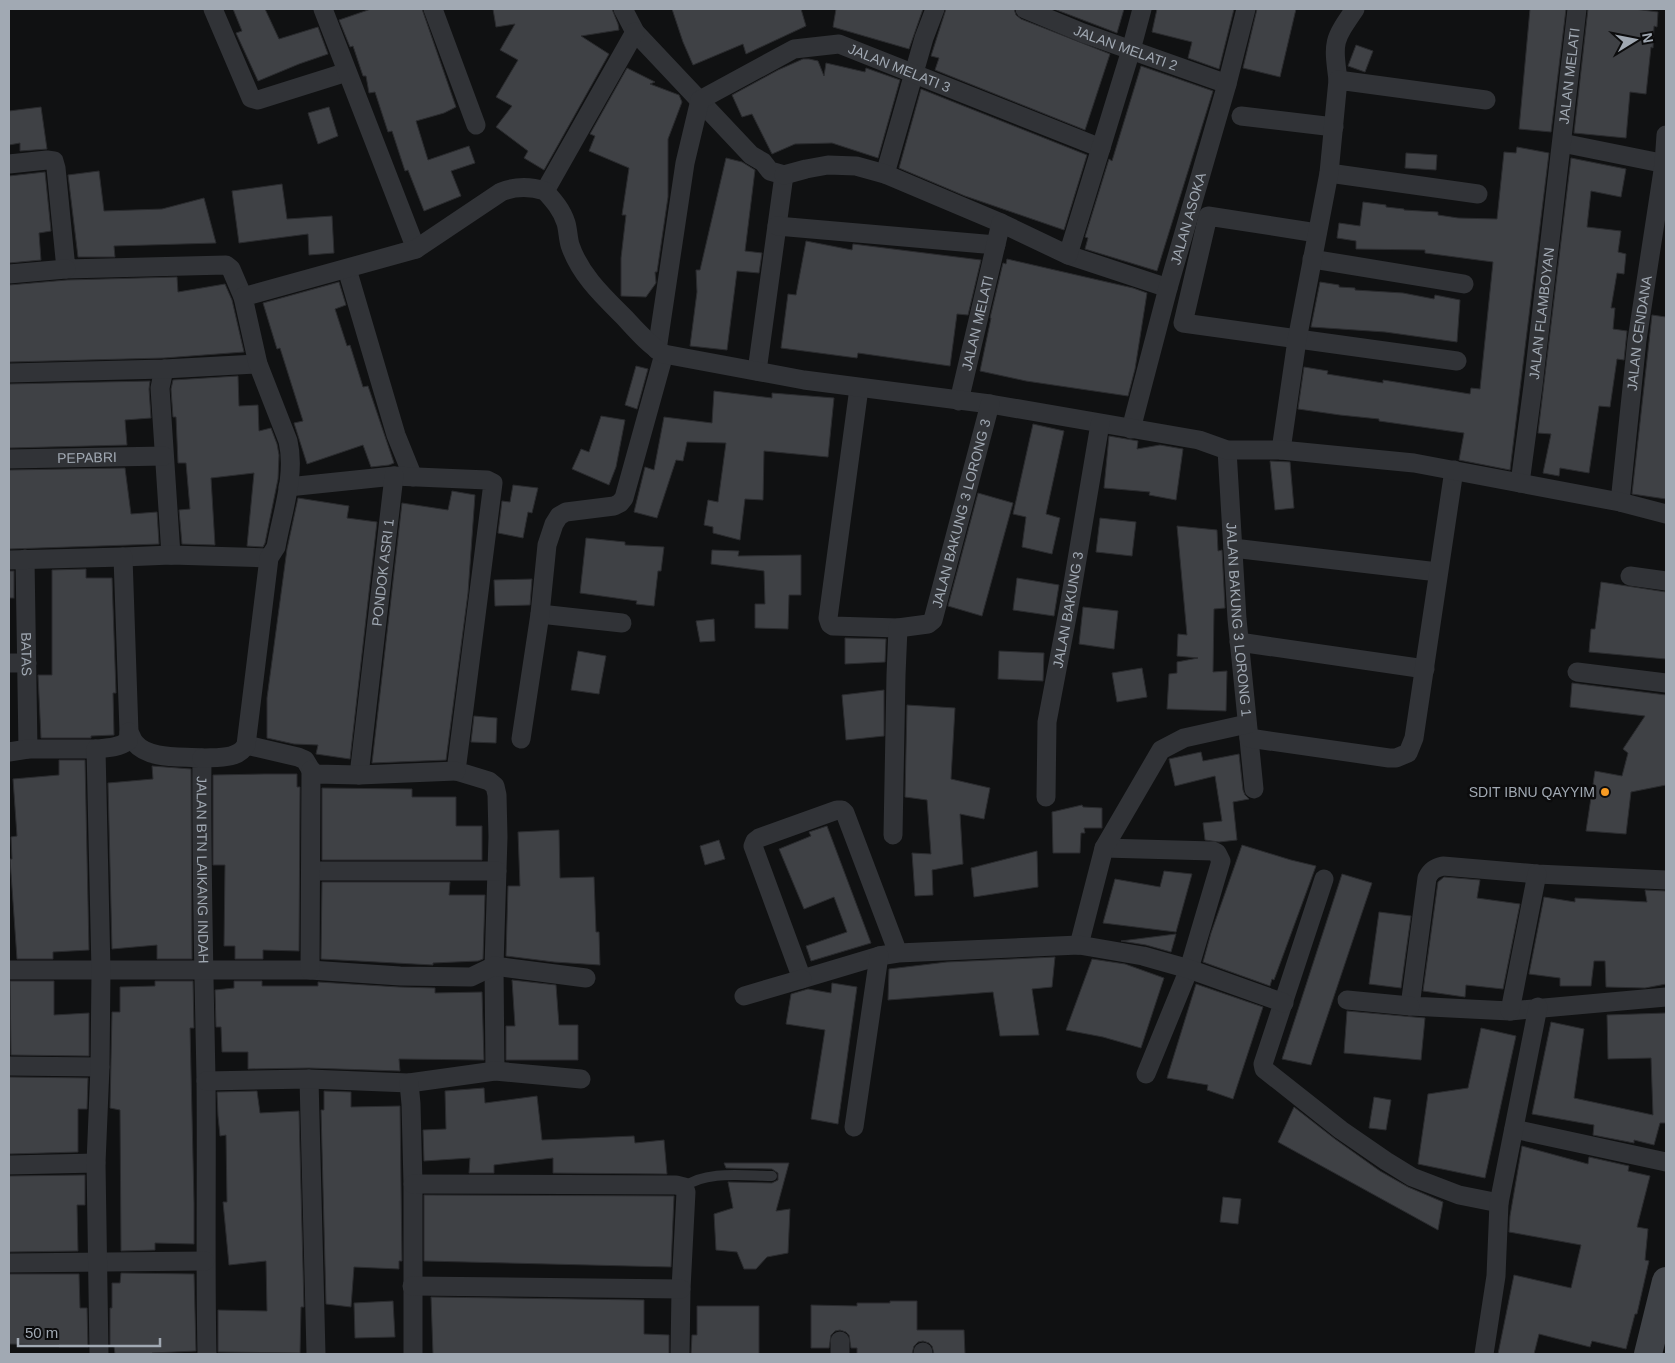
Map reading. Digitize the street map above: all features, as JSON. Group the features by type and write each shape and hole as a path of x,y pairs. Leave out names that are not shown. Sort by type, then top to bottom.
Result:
{"street":[{"path":"213,9 251,98 258,100 347,72"},
{"path":"323,9 416,249"},
{"path":"433,9 476,125"},
{"path":"622,9 635,32 752,155 763,162 770,171 784,175 828,165 856,166 885,174 1001,223 1068,256 1168,288"},
{"path":"885,174 924,38 935,9"},
{"name":"JALAN MELATI 2","path":"1025,9 1082,33 1227,84"},
{"path":"1068,256 1142,9"},
{"name":"JALAN ASOKA","path":"1130,429 1168,288 1227,84 1246,9"},
{"path":"1281,450 1297,340 1329,173 1338,80 1334,47 1336,38 1355,9"},
{"name":"JALAN MELATI","path":"1562,143 1577,9"},
{"path":"546,191 635,32"},
{"name":"JALAN MELATI 3","path":"700,100 794,49 839,44 1101,148"},
{"path":"1338,80 1486,100"},
{"path":"521,739 540,614 547,545 554,524 559,516 566,512 614,506 624,498 660,352 685,163 700,100"},
{"path":"1241,116 1334,127"},
{"name":"JALAN CENDANA","path":"1620,502 1637,340 1665,164 1666,136"},
{"path":"1562,143 1665,164"},
{"name":"JALAN FLAMBOYAN","path":"1520,483 1562,143"},
{"path":"9,164 47,160 54,162 66,269"},
{"path":"1329,173 1478,194"},
{"path":"757,371 784,175"},
{"path":"243,297 416,249 501,192 511,188 524,187 546,191 562,212 570,245 581,267 596,289 660,352 859,388 990,404 1199,440 1227,450 1281,450 1414,463 1620,502 1666,514"},
{"path":"1317,233 1208,216 1183,323 1457,361"},
{"name":"JALAN MELATI","path":"959,401 1001,223"},
{"path":"777,226 996,244"},
{"path":"1312,259 1464,284"},
{"path":"9,274 66,269 226,265 231,269 243,297 258,364 288,441 291,454 288,487 276,547 270,558 246,745 244,749 231,756 202,758"},
{"path":"347,269 396,435 414,477"},
{"path":"9,373 164,369 258,364"},
{"path":"164,369 160,388 171,555"},
{"path":"859,388 828,618 830,624 834,626 898,628 893,835"},
{"name":"JALAN BAKUNG 3 LORONG 3","path":"898,628 928,624 933,620 990,404"},
{"name":"JALAN BAKUNG 3","path":"1046,797 1047,722 1070,602 1100,424"},
{"name":"JALAN BAKUNG 3 LORONG 1","path":"1227,450 1239,642 1254,789"},
{"name":"PEPABRI","path":"9,459 164,456"},
{"path":"1079,945 1104,848 1161,750 1184,738 1248,731 1389,758 1402,756 1408,752 1412,746 1425,669 1454,470"},
{"path":"288,487 394,476 487,480 493,483 456,771"},
{"name":"PONDOK ASRI 1","path":"359,775 394,476"},
{"path":"1233,548 1438,572"},
{"path":"17,560 171,555 270,558"},
{"path":"9,752 109,748 128,741 123,556"},
{"name":"BATAS","path":"17,560 18,663 28,750"},
{"path":"1630,576 1666,581"},
{"path":"540,614 622,623"},
{"path":"1239,642 1425,669"},
{"path":"1577,672 1666,683"},
{"name":"JALAN BTN LAIKANG INDAH","path":"129,732 134,742 148,752 202,758 207,1354"},
{"path":"246,745 306,760 311,770 316,774 359,775 456,771 490,780 495,786 498,818 494,966 495,1071"},
{"path":"96,748 100,971 100,1067 96,1163 99,1354"},
{"path":"310,970 311,770"},
{"path":"802,978 752,846 754,841 759,838 837,810 842,810 845,814 889,954 854,1127"},
{"path":"1104,848 1213,851 1217,853 1221,861 1189,969 1146,1074"},
{"path":"1410,1006 1427,878 1431,871 1443,866 1537,874 1666,880"},
{"path":"311,871 497,871"},
{"path":"1510,1011 1537,874"},
{"path":"1324,879 1263,1064 1264,1069 1341,1130 1412,1177 1459,1195 1498,1203"},
{"path":"744,996 889,954 1079,945 1143,956 1189,969 1284,1003"},
{"path":"9,970 310,970 400,976 471,977 494,966 586,978"},
{"path":"1347,1000 1410,1006 1510,1011 1666,997"},
{"path":"1484,1354 1494,1291 1498,1203 1538,1007"},
{"path":"9,1066 100,1067"},
{"path":"206,1081 309,1079 409,1083 495,1071 581,1079"},
{"path":"309,1079 316,1354"},
{"path":"409,1083 413,1184 413,1354"},
{"path":"1514,1130 1666,1162"},
{"path":"9,1165 96,1163"},
{"path":"413,1184 676,1184 684,1187 686,1192 680,1354"},
{"path":"9,1263 205,1261"},
{"path":"1648,1354 1666,1281"},
{"path":"412,1286 681,1289"}],"lane":[{"path":"684,1187 691,1182 716,1176 772,1176"}],"building":[{"path":"233,9 265,9 279,39 318,27 328,54 258,81 236,33 242,31"},
{"path":"371,9 422,9 456,107 444,113 416,121 428,160 469,146 475,163 451,171 461,196 424,211 408,170 405,171 392,131 388,132 375,92 369,93 366,76 363,76 353,46 350,47 339,20"},
{"path":"493,9 612,9 618,24 619,30 581,36 609,54 544,170 524,158 528,151 496,127 512,106 496,97 518,60 500,50 515,24 496,27"},
{"path":"672,9 801,9 806,26 746,54 743,44 693,65"},
{"path":"836,9 923,9 909,49 833,27"},
{"path":"946,9 1014,9 1016,15 1021,19 1110,54 1085,130 935,70 939,58 931,56"},
{"path":"1054,9 1124,9 1117,33"},
{"path":"1157,9 1234,9 1219,69 1188,58 1192,42 1152,32"},
{"path":"1257,9 1296,9 1280,77 1243,68"},
{"path":"1530,9 1566,9 1551,132 1519,129"},
{"path":"1588,9 1634,9 1658,12 1657,27 1654,26 1653,48 1651,47 1646,94 1630,92 1626,138 1574,133"},
{"path":"1356,45 1373,51 1365,72 1348,66"},
{"path":"803,59 818,61 824,76 826,63 865,72 866,68 900,80 878,158 832,143 795,144 772,154 752,114 742,117 732,95"},
{"path":"1141,66 1213,91 1157,271 1085,249 1088,238 1085,237 1109,159 1112,161"},
{"path":"627,68 655,82 650,84 679,95 682,102 668,139 668,197 657,272 655,272 656,283 646,297 621,296 621,258 626,215 622,215 629,168 589,151 595,136 590,134"},
{"path":"921,89 1087,155 1064,230 965,196 899,168"},
{"path":"41,107 47,149 20,151 20,143 9,145 9,111"},
{"path":"329,107 338,136 318,144 308,113"},
{"path":"1517,147 1549,153 1510,470 1459,460 1464,433 1379,421 1379,419 1298,409 1304,367 1328,371 1327,374 1383,383 1383,380 1470,394 1471,388 1480,389 1493,262 1425,253 1425,250 1356,249 1356,241 1337,238 1339,223 1360,226 1363,202 1404,210 1438,212 1438,215 1458,218 1497,219 1504,152 1516,153"},
{"path":"1406,153 1437,155 1436,170 1405,168"},
{"path":"726,158 742,162 755,170 745,251 762,253 759,273 737,271 727,350 690,346 697,292 696,270 700,270"},
{"path":"1571,158 1626,169 1621,197 1591,191 1587,227 1621,231 1618,252 1626,254 1624,274 1617,273 1611,308 1615,308 1613,329 1627,331 1624,360 1617,359 1610,407 1599,406 1589,473 1560,468 1559,476 1543,473 1551,434 1538,433"},
{"path":"99,171 104,211 162,209 204,198 216,243 114,246 115,257 78,257 68,175"},
{"path":"45,172 51,231 39,233 41,260 9,263 9,176"},
{"path":"282,184 287,219 332,216 334,253 309,255 308,234 239,243 232,191"},
{"path":"806,241 852,250 853,244 981,260 968,315 957,314 950,366 858,353 857,358 781,348 788,294 796,295"},
{"path":"1007,259 1133,288 1147,293 1135,369 1128,396 1026,381 980,371 1003,263 1006,264"},
{"path":"177,277 178,292 225,284 232,300 244,352 164,358 9,362 9,285 67,280"},
{"path":"339,282 346,305 335,309 347,346 350,345 363,387 368,386 394,463 389,465 371,467 363,445 307,464 294,423 303,421 280,348 277,349 263,303"},
{"path":"1320,282 1339,285 1339,287 1355,288 1355,290 1403,293 1434,299 1435,295 1460,300 1457,342 1385,332 1311,327"},
{"path":"1652,315 1666,317 1666,499 1632,494"},
{"path":"636,366 648,369 637,409 625,405"},
{"path":"238,376 239,406 258,405 259,431 271,428 279,455 278,479 265,543 263,547 247,546 254,473 211,478 215,545 182,544 179,510 190,509 186,463 178,463 176,417 173,417 171,389 173,380"},
{"path":"150,381 151,418 125,420 127,445 9,448 9,384"},
{"path":"714,391 772,398 772,393 834,398 828,457 764,451 763,500 745,499 740,540 713,533 713,527 704,525 708,500 718,502 726,443 687,442 683,461 676,460 657,518 634,512 645,467 654,470 664,417 712,423"},
{"path":"601,416 625,420 616,467 609,485 572,469 581,449 589,452"},
{"path":"1033,424 1064,431 1046,514 1060,518 1052,554 1022,547 1026,517 1013,514"},
{"path":"1109,436 1138,441 1137,449 1160,445 1183,449 1176,500 1149,495 1150,492 1104,488"},
{"path":"1270,461 1290,462 1294,508 1275,510"},
{"path":"125,468 131,514 157,512 159,544 9,549 9,470"},
{"path":"513,485 538,488 532,513 528,512 523,538 498,533 502,501 510,502"},
{"path":"452,491 475,495 468,593 446,760 372,763 402,503 448,510"},
{"path":"978,493 1013,503 982,616 948,606"},
{"path":"298,498 349,506 347,518 377,522 350,759 316,754 318,745 294,744 267,738 267,698 287,549"},
{"path":"1100,518 1136,522 1132,556 1096,552"},
{"path":"1177,526 1217,530 1218,551 1222,550 1225,608 1214,609 1213,672 1227,671 1226,711 1167,709 1169,674 1177,673 1177,662 1198,658 1177,656 1178,634 1187,635"},
{"path":"586,538 625,542 625,545 664,547 661,571 658,571 654,606 636,604 637,601 580,593"},
{"path":"712,550 739,551 738,556 801,555 801,595 789,595 788,629 755,628 755,604 765,604 764,571 711,564"},
{"path":"86,569 86,578 112,578 116,693 113,693 114,735 91,736 91,738 41,738 38,675 52,675 52,570"},
{"path":"9,571 14,571 14,598 9,598"},
{"path":"1017,578 1059,585 1054,616 1013,610"},
{"path":"532,579 530,605 495,606 494,580"},
{"path":"1601,582 1666,592 1666,659 1589,652 1591,629 1595,629"},
{"path":"1083,607 1118,611 1114,649 1079,644"},
{"path":"714,619 715,641 700,642 696,621"},
{"path":"845,638 886,639 885,662 845,664"},
{"path":"578,651 606,656 599,694 571,690"},
{"path":"999,651 1044,653 1043,681 998,679"},
{"path":"1142,668 1147,697 1117,702 1112,673"},
{"path":"1572,683 1666,695 1666,785 1631,792 1626,834 1586,831 1595,771 1622,776 1628,753 1623,749 1645,716 1570,707"},
{"path":"884,690 884,736 846,740 842,695"},
{"path":"907,705 955,708 951,779 990,788 984,819 960,814 963,864 932,870 933,895 915,896 912,853 931,854 927,800 905,797"},
{"path":"474,716 497,718 496,743 471,742"},
{"path":"1201,752 1203,761 1239,754 1243,790 1249,799 1233,802 1237,840 1219,842 1205,840 1203,823 1222,821 1215,776 1175,786 1169,759"},
{"path":"59,760 85,760 89,950 53,952 53,959 17,959 10,859 12,859 11,837 17,836 13,779 59,775"},
{"path":"152,766 191,769 192,959 157,959 157,945 112,949 108,783 153,779"},
{"path":"297,774 297,787 300,787 299,951 263,950 263,959 235,959 235,946 224,946 225,865 213,865 213,775"},
{"path":"322,788 412,789 412,797 456,797 456,826 482,826 482,860 322,860"},
{"path":"1082,805 1083,807 1102,808 1102,828 1084,828 1085,833 1081,833 1080,853 1053,853 1052,812"},
{"path":"827,826 871,943 811,961 806,946 847,932 834,897 804,909 779,849 811,836 809,832"},
{"path":"559,830 560,878 594,877 596,932 599,932 600,965 506,956 508,886 520,886 518,832"},
{"path":"719,840 725,859 705,865 700,846"},
{"path":"1242,845 1316,866 1274,980 1272,979 1270,986 1203,962 1211,933"},
{"path":"1037,851 1038,887 974,897 971,868"},
{"path":"1164,871 1192,874 1176,932 1103,923 1115,879 1160,887"},
{"path":"1342,874 1372,883 1311,1065 1282,1059"},
{"path":"1444,877 1480,880 1477,898 1520,904 1503,989 1466,985 1465,997 1423,991 1438,882"},
{"path":"322,882 450,882 449,895 485,895 483,959 478,961 433,963 433,965 321,959"},
{"path":"1645,890 1666,891 1666,984 1645,988 1606,987 1605,961 1594,961 1591,986 1560,986 1560,978 1529,974 1544,897 1575,902 1575,898 1647,902"},
{"path":"1379,912 1411,916 1401,988 1369,984"},
{"path":"1176,934 1171,952 1121,941"},
{"path":"1055,957 1052,987 1032,989 1039,1035 1000,1036 993,992 888,1000 889,969 947,962"},
{"path":"1092,959 1125,964 1164,978 1141,1048 1103,1037 1066,1030"},
{"path":"512,980 556,985 559,1025 578,1025 578,1060 506,1060 506,1026 515,1026"},
{"path":"10,981 54,981 54,1015 89,1013 89,1056 11,1055"},
{"path":"155,981 193,981 194,1028 190,1028 194,1244 155,1243 155,1250 121,1251 120,1110 110,1108 112,1012 120,1012 120,987 155,986"},
{"path":"234,981 262,981 262,986 318,986 318,982 435,988 435,993 482,992 484,1060 399,1059 400,1071 309,1068 248,1069 248,1052 222,1052 221,1027 216,1027 215,990 234,988"},
{"path":"832,983 857,987 838,1124 811,1119 825,1030 786,1024 791,994 808,989 831,993"},
{"path":"1196,984 1263,1007 1233,1099 1207,1090 1208,1085 1167,1078"},
{"path":"1347,1011 1425,1018 1421,1060 1344,1053"},
{"path":"1666,1013 1666,1123 1660,1123 1654,1145 1634,1140 1634,1143 1593,1135 1594,1125 1532,1114 1551,1022 1584,1029 1574,1098 1653,1115 1651,1058 1608,1059 1607,1015"},
{"path":"1481,1028 1516,1036 1485,1178 1418,1164 1428,1094 1468,1088"},
{"path":"9,1077 88,1078 87,1109 78,1109 78,1152 9,1154"},
{"path":"484,1088 485,1103 537,1096 542,1140 634,1136 635,1143 664,1140 667,1174 553,1173 553,1158 494,1165 494,1173 469,1173 470,1158 424,1161 423,1130 446,1129 445,1091"},
{"path":"257,1091 260,1113 299,1111 304,1307 301,1307 300,1353 218,1352 218,1310 267,1311 266,1261 229,1265 223,1202 227,1202 226,1135 220,1136 218,1116 217,1092"},
{"path":"324,1091 351,1092 351,1107 400,1106 402,1261 399,1261 399,1269 354,1267 351,1307 326,1304 321,1110 324,1110"},
{"path":"1374,1097 1391,1100 1386,1130 1369,1128"},
{"path":"1294,1107 1380,1171 1408,1187 1443,1202 1438,1230 1278,1142"},
{"path":"1522,1146 1588,1164 1589,1157 1629,1166 1628,1171 1650,1176 1637,1227 1648,1229 1645,1260 1649,1261 1637,1314 1635,1314 1626,1349 1592,1341 1590,1347 1539,1334 1534,1354 1498,1354 1514,1275 1571,1288 1581,1245 1509,1232"},
{"path":"724,1163 789,1163 776,1211 790,1209 788,1253 767,1257 756,1269 744,1269 737,1252 716,1250 714,1214 733,1208 728,1182 772,1183 778,1180 778,1173 772,1169 726,1168"},
{"path":"85,1175 85,1205 77,1205 78,1251 9,1252 9,1176"},
{"path":"424,1195 674,1196 671,1267 424,1261"},
{"path":"1223,1197 1241,1199 1238,1224 1220,1222"},
{"path":"121,1273 194,1274 196,1351 115,1354 114,1346 110,1346 110,1308 112,1308 112,1283 120,1283"},
{"path":"9,1274 79,1274 80,1308 87,1308 88,1347 9,1344"},
{"path":"431,1297 644,1300 644,1334 669,1335 669,1354 433,1354"},
{"path":"393,1301 395,1337 355,1338 354,1303"},
{"path":"890,1301 917,1301 917,1330 964,1330 965,1354 934,1354 932,1346 923,1341 918,1342 914,1346 912,1354 857,1354 857,1348 851,1348 849,1335 840,1330 835,1331 831,1335 829,1348 811,1348 811,1305 857,1306 857,1303 890,1303"},
{"path":"697,1306 759,1306 759,1354 691,1354 692,1335 697,1335"}],"place":[{"name":"SDIT IBNU QAYYIM","path":"1605,792"}]}
